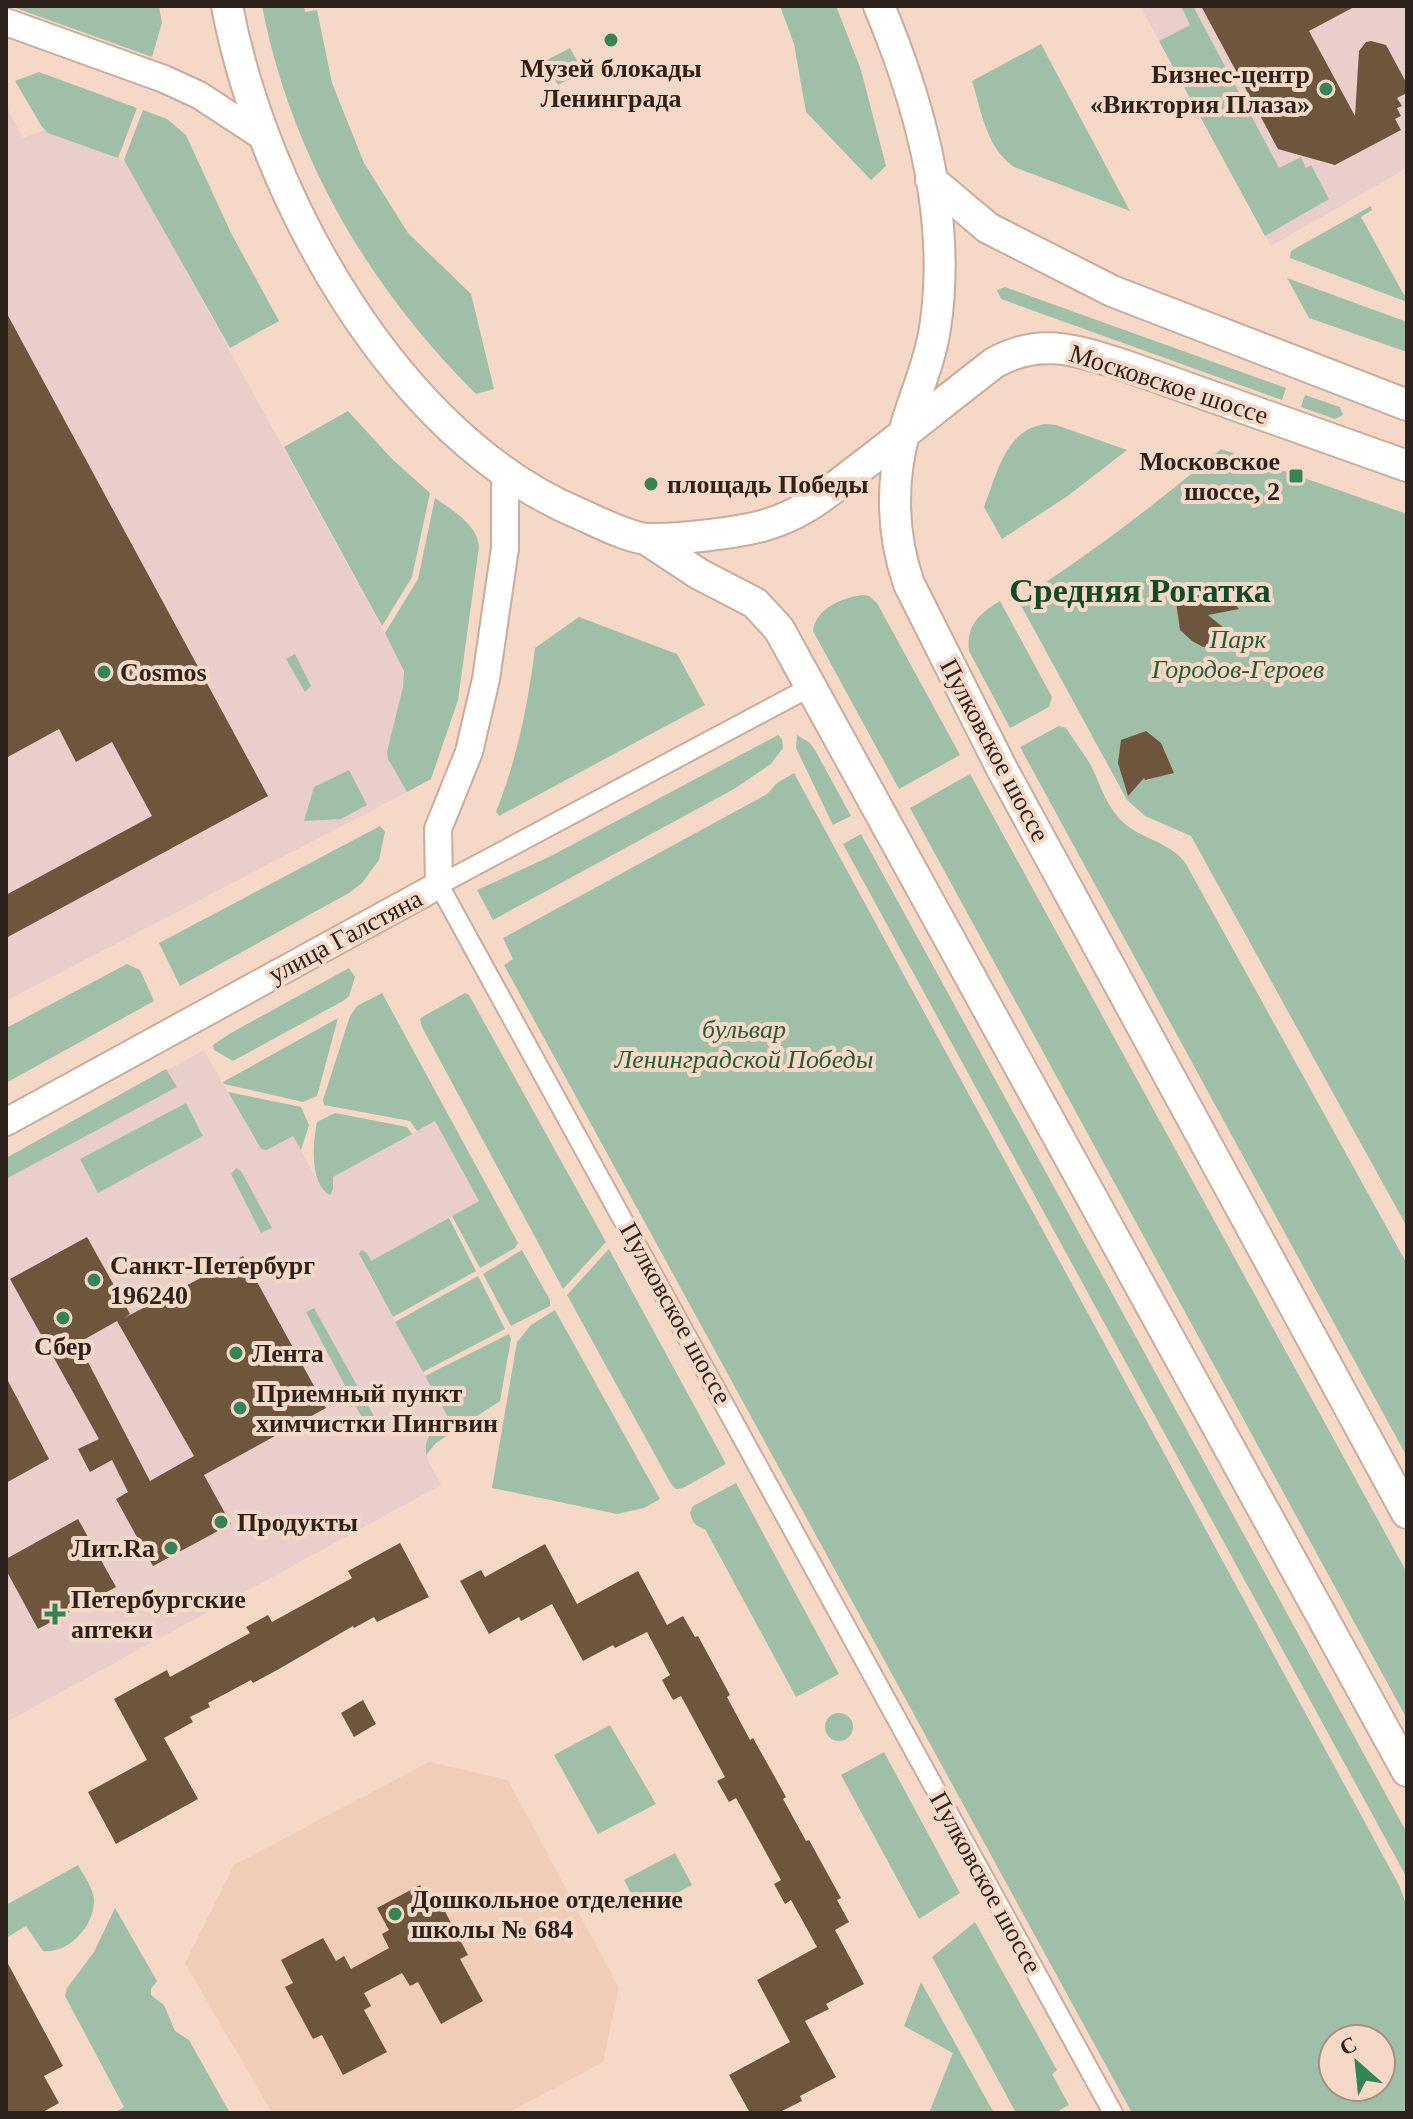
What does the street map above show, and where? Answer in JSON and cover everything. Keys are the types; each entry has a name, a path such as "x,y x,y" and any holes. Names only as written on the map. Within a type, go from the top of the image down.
{"main road":[{"path":"227,6 249,97 263,137 315,246 363,324 427,402 457,433 505,472 560,506 646,539 699,574 755,603 779,629 1407,1771"},
{"path":"646,539 735,531 788,517 832,492 903,434 935,330 940,243 931,180 910,83 879,6"},
{"path":"931,180 988,228 1112,291 1403,400"},
{"name":"Московское шоссе","path":"903,434 1003,358 1032,347 1055,348 1123,365 1407,466"},
{"name":"Пулковское шоссе","path":"903,434 895,528 909,584 1001,767 1407,1513"}],"street":[{"path":"6,22 164,79 199,95 263,137"},
{"name":"улица Галстяна","path":"6,1122 439,885 438,829 469,752 486,679 505,548 505,472"},
{"path":"439,885 812,686"},
{"name":"Пулковское шоссе","path":"439,885 1113,2113"}],"shaded area":[{"path":"1140,6 1407,6 1407,168 1271,246"},
{"path":"6,106 23,138 45,130 126,162 402,664 404,680 388,759 407,792 6,1001"},
{"path":"204,1050 258,1146 267,1150 293,1136 324,1192 333,1189 332,1177 435,1121 479,1202 371,1261 360,1258 449,1419 428,1434 425,1443 427,1458 441,1485 6,1722 6,1159"},
{"name":"Дошкольное отделение школы № 684","path":"429,1762 508,1780 619,1988 603,2062 508,2113 272,2113 185,1963 234,1865"}],"green space":[{"path":"10,6 159,6 162,23 152,57"},
{"path":"262,6 304,6 305,12 317,10 332,83 364,163 408,233 471,294 494,389 476,394 437,353 369,264 314,166 275,61"},
{"path":"780,6 836,6 861,70 886,166 871,180 806,112 794,44"},
{"path":"1181,6 1193,6 1279,168 1301,157 1306,168 1311,165 1329,199 1265,236 1159,41 1190,25"},
{"path":"1041,44 1130,211 1014,167 991,139 972,81"},
{"path":"570,48 583,72 558,85 545,61"},
{"path":"39,72 137,108 118,158 48,133 42,127 15,81"},
{"path":"143,110 167,119 186,135 231,233 279,321 230,348 124,160"},
{"path":"1371,206 1372,210 1361,217 1404,295 1407,294 1407,302 1290,258 1291,251"},
{"path":"1287,278 1407,322 1407,352 1309,318"},
{"path":"1005,287 1286,388 1282,400 1001,299 997,290"},
{"path":"1305,395 1340,407 1343,415 1335,419 1301,407"},
{"path":"348,411 392,459 430,493 412,577 382,626 284,447"},
{"path":"1046,424 1127,450 1069,495 1002,539 984,507 993,481 1004,455 1021,434"},
{"name":"Парк Городов-Героев","path":"1221,449 1407,514 1407,1227 1191,836 1145,816 1127,800 1018,600 1122,528"},
{"path":"435,498 469,525 478,539 479,547 458,700 431,779 407,792 387,752 404,671 385,633 418,579"},
{"path":"863,595 877,603 960,755 899,789 813,631 824,610 847,598"},
{"path":"1000,601 1052,697 1049,707 1010,728 969,651 972,627"},
{"path":"579,617 677,654 705,705 499,816 496,812 521,732 535,648"},
{"path":"295,654 311,686 305,692 286,659"},
{"path":"1059,726 1066,728 1087,759 1117,816 1132,829 1172,850 1186,864 1407,1264 1407,1457 1020,747"},
{"path":"778,735 783,748 771,764 734,789 493,920 477,890 549,857"},
{"path":"797,735 815,750 851,816 833,825 796,748"},
{"path":"349,770 367,805 341,819 304,821 314,787"},
{"name":"бульвар Ленинградской Победы","path":"794,773 1399,1885 1407,1907 1407,2113 1132,2113 504,965 513,959 503,938 767,794 777,783"},
{"path":"970,774 1407,1573 1407,1719 910,808"},
{"path":"380,826 385,832 379,860 362,883 180,986 159,943"},
{"path":"861,834 1407,1833 1407,1878 843,844"},
{"path":"127,964 140,970 154,1001 6,1083 6,1028"},
{"path":"349,968 355,977 349,996 343,1001 233,1061 214,1050 213,1045 229,1034"},
{"path":"382,993 518,1243 515,1248 480,1268 452,1216 479,1201 435,1121 417,1131 410,1121 324,1105 350,1016 357,1006"},
{"path":"465,993 469,995 606,1242 563,1289 422,1027 420,1019"},
{"path":"338,1018 317,1096 303,1102 224,1084 223,1082"},
{"path":"166,1069 177,1087 6,1179 6,1158"},
{"path":"228,1092 301,1107 309,1125 301,1150 293,1136 267,1150 261,1149"},
{"path":"186,1103 203,1136 98,1193 80,1159"},
{"path":"335,1113 407,1127 412,1134 333,1177 330,1195 323,1189 316,1172 314,1140 317,1122"},
{"path":"236,1168 241,1171 272,1228 261,1233 231,1174"},
{"path":"449,1218 476,1271 393,1317 359,1254 361,1250 371,1261"},
{"path":"609,1249 726,1464 683,1488 676,1489 671,1484 567,1295"},
{"path":"522,1250 550,1300 550,1306 511,1326 483,1274"},
{"path":"478,1276 505,1329 423,1372 395,1322"},
{"path":"314,1308 384,1434 373,1435 369,1431 306,1312"},
{"path":"555,1310 660,1499 644,1508 617,1514 492,1488 517,1342 531,1325"},
{"path":"509,1334 511,1339 500,1401 436,1443 426,1455 431,1433 449,1419 425,1376"},
{"path":"736,1483 839,1674 796,1697 705,1529 696,1525 690,1512 693,1506"},
{"path":"839,1713 849,1717 853,1727 849,1737 839,1741 829,1737 825,1727 829,1717"},
{"path":"610,1725 656,1804 598,1834 554,1755"},
{"path":"884,1752 960,1893 919,1919 841,1775"},
{"path":"675,1853 692,1885 641,1912 624,1880"},
{"path":"78,1865 94,1896 93,1910 85,1929 71,1943 53,1951 43,1951 26,1926 6,1938 6,1905"},
{"path":"115,1908 157,1981 151,1995 164,2005 175,2031 189,2040 230,2113 114,2113 124,2107 65,1996 67,1988 94,1952"},
{"path":"975,1922 1057,2070 1052,2074 1069,2105 1055,2113 1016,2113 932,1957"},
{"path":"921,1982 994,2113 929,2113 953,2053 904,2026"}],"building":[{"name":"Бизнес-центр «Виктория Плаза»","path":"1201,6 1356,6 1309,31 1355,116 1359,51 1366,42 1386,45 1407,84 1407,93 1397,98 1402,106 1397,108 1401,116 1395,119 1401,130 1335,165 1278,149"},
{"name":"Cosmos","path":"6,312 268,796 6,938 6,895 152,816 112,742 76,762 59,729 6,758"},
{"path":"1206,582 1224,591 1239,609 1208,615 1230,633 1218,645 1203,647 1180,630 1176,602 1188,589"},
{"path":"1146,731 1161,743 1174,773 1144,778 1128,796 1118,763 1121,740"},
{"path":"87,1237 130,1314 124,1318 243,1256 326,1408 204,1475 231,1524 153,1566 116,1499 128,1492 112,1460 90,1472 78,1449 99,1439 10,1279","holes":["117,1321 194,1456 150,1481 78,1343"]},
{"path":"6,1377 49,1459 6,1483"},
{"path":"78,1519 116,1587 38,1629 6,1570 6,1559"},
{"path":"400,1543 429,1597 377,1622 374,1617 353,1626 253,1683 251,1680 208,1703 210,1707 190,1717 193,1722 164,1738 198,1799 116,1844 88,1792 147,1760 114,1699 167,1670 170,1677 250,1633 246,1627 268,1615 272,1622 352,1578 348,1571"},
{"path":"545,1544 577,1604 638,1571 667,1625 683,1616 695,1637 698,1636 750,1740 753,1738 806,1841 809,1840 841,1898 837,1900 849,1922 835,1930 864,1984 826,2004 829,2009 805,2021 836,2077 800,2096 802,2101 778,2113 750,2113 729,2075 790,2042 757,1980 817,1947 791,1900 785,1904 774,1884 781,1880 736,1798 729,1802 717,1781 725,1777 681,1696 673,1700 662,1680 670,1675 647,1632 583,1661 552,1604 521,1621 519,1617 489,1634 460,1581 481,1570 485,1577"},
{"path":"363,1700 376,1724 354,1737 341,1713"},
{"path":"420,1885 432,1907 440,1902 468,1955 460,1959 483,2001 441,2024 418,1982 410,1986 402,1973 364,1993 371,2006 364,2010 387,2052 343,2075 322,2035 313,2039 285,1987 293,1983 281,1960 323,1938 336,1961 344,1956 351,1969 389,1948 382,1934 389,1930 377,1908"},
{"path":"6,1960 63,2066 44,2076 59,2103 41,2113 6,2113"}],"place":[{"name":"Музей блокады Ленинграда","path":"611,40"},
{"name":"Бизнес-центр «Виктория Плаза»","path":"1326,89"},
{"name":"Московское шоссе, 2","path":"1296,476"},
{"name":"площадь Победы","path":"651,484"},
{"name":"Cosmos","path":"104,672"},
{"name":"Санкт-Петербург 196240","path":"94,1280"},
{"name":"Сбер","path":"63,1318"},
{"name":"Лента","path":"236,1353"},
{"name":"Приемный пункт химчистки Пингвин","path":"240,1408"},
{"name":"Продукты","path":"221,1522"},
{"name":"Лит.Ra","path":"171,1548"},
{"name":"Петербургские аптеки","path":"55,1614"},
{"name":"Дошкольное отделение школы № 684","path":"395,1914"}],"district":[{"name":"Средняя Рогатка","path":"1140,590"}]}
